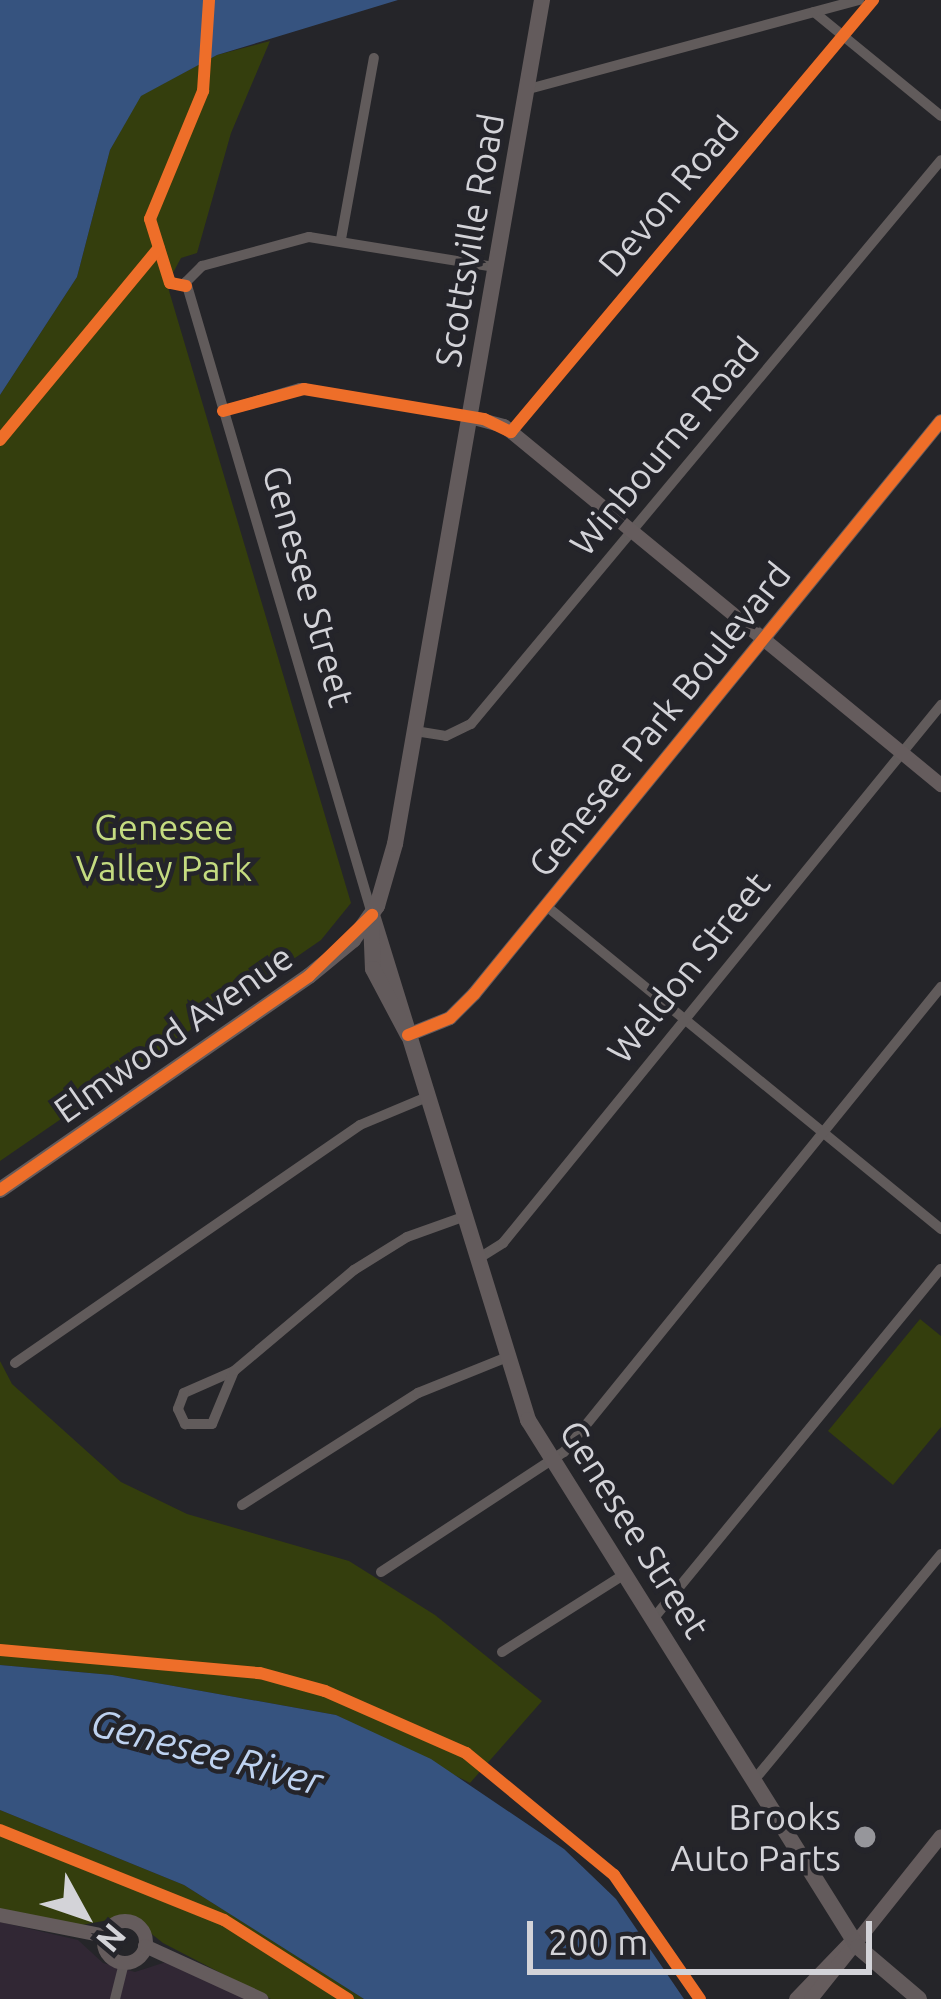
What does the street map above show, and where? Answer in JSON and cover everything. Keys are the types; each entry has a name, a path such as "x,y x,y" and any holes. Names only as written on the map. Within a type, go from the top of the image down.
{"main road":[{"name":"Scottsville Road","path":"372,915 392,860 542,0"},
{"name":"Genesee Street","path":"372,915 407,1010 408,1035 505,1358 554,1461 854,1940 919,1999"},
{"name":"Elmwood Avenue","path":"0,1190 309,976 372,915"}],"street":[{"path":"525,90 859,0"},
{"name":"Devon Road","path":"512,432 872,0"},
{"path":"814,12 941,116"},
{"path":"374,58 341,239 494,267"},
{"name":"Winbourne Road","path":"415,731 466,729 941,160"},
{"name":"Genesee Street","path":"341,239 290,240 189,275 223,411 372,915"},
{"path":"223,411 300,388 470,417 512,432 941,785"},
{"name":"Genesee Park Boulevard","path":"408,1035 459,1010 941,421"},
{"name":"Weldon Street","path":"476,1260 503,1243 941,705"},
{"path":"545,905 941,1229"},
{"path":"382,1572 554,1461 941,987"},
{"path":"15,1363 360,1125 427,1097"},
{"path":"235,1371 214,1421 198,1429 185,1424 178,1408 184,1394 235,1371 367,1260 463,1217"},
{"path":"653,1619 941,1270"},
{"path":"242,1504 434,1384 505,1358"},
{"path":"755,1779 941,1555"},
{"path":"502,1652 625,1574"},
{"path":"811,1999 941,1836"},
{"path":"0,1916 105,1936"},
{"path":"105,1936 114,1925 134,1923 146,1946 261,1999"},
{"path":"105,1936 109,1955 124,1963"},
{"path":"796,1999 854,1940"},
{"path":"115,1999 124,1963 146,1946"}],"shaded area":[{"path":"0,1922 78,1940 103,1963 135,1972 166,1962 249,1999 0,1999"}],"green space":[{"name":"Genesee Valley Park","path":"270,41 231,133 197,253 181,258 167,284 351,903 321,940 0,1161 0,395 77,277 110,150 140,96 217,55"},
{"path":"920,1319 941,1336 941,1427 893,1485 828,1431"},
{"path":"0,1361 12,1384 121,1482 187,1514 349,1561 435,1615 542,1701 470,1783 336,1715 112,1675 0,1665"},
{"path":"0,1810 184,1885 364,1999 271,1999 163,1943 129,1916 82,1925 0,1909"}],"water":[{"path":"0,0 398,0 217,55 141,96 110,150 77,277 0,395"},
{"name":"Genesee River","path":"0,1665 112,1675 336,1715 431,1759 564,1849 616,1899 684,1999 364,1999 184,1885 0,1810"}],"cycle path":[{"path":"186,286 170,283 150,219 203,91 209,0"},
{"path":"223,411 304,389 484,419 511,432 873,0"},
{"path":"0,440 159,248"},
{"path":"408,1035 450,1018 474,994 941,421"},
{"path":"0,1190 309,976 372,915"},
{"path":"0,1650 260,1673 325,1691 466,1753 614,1875 700,1999"},
{"path":"0,1830 224,1920 348,1999"}],"place":[{"name":"Brooks Auto Parts","path":"865,1837"}]}
